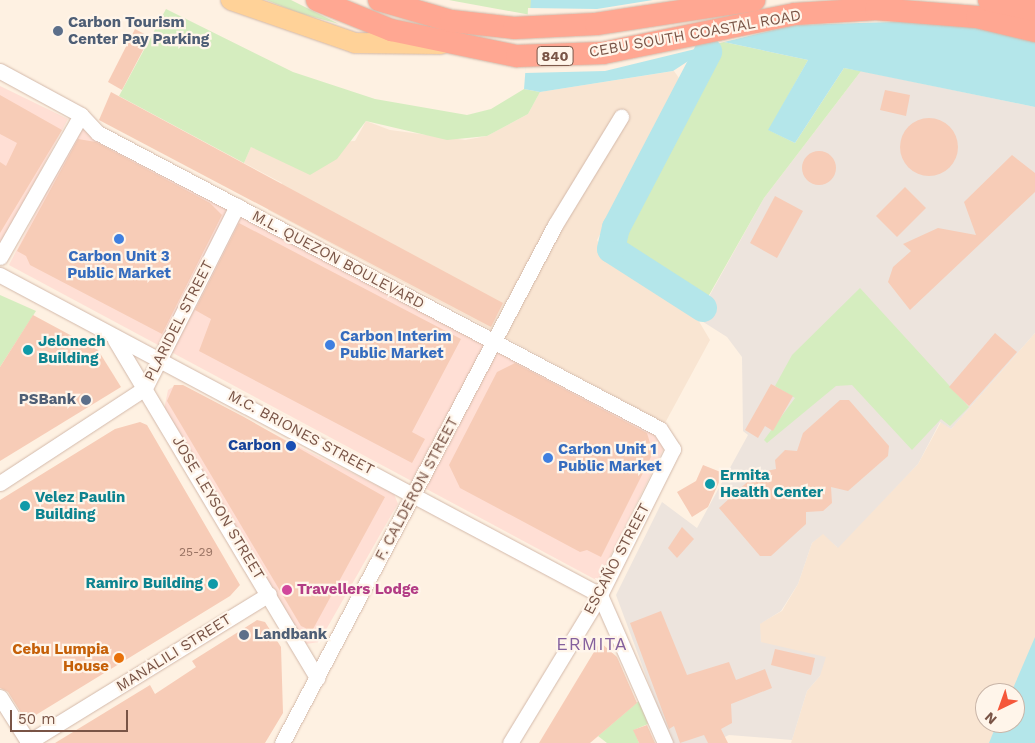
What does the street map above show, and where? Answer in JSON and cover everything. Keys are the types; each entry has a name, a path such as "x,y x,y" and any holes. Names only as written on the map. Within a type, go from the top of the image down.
{"highway":[{"name":"CEBU SOUTH COASTAL ROAD","path":"317,0 391,30 446,44 517,56 603,52 795,14 876,9 977,17 1035,31"},
{"name":"CEBU SOUTH COASTAL ROAD","path":"379,0 448,20 514,28 555,27 754,0"},
{"path":"989,0 1035,10"}],"main road":[{"name":"CEBU SOUTH COASTAL ROAD","path":"231,0 355,43 446,44"},
{"name":"CEBU SOUTH COASTAL ROAD","path":"411,0 448,20"}],"street":[{"name":"M.L. QUEZON BOULEVARD","path":"0,71 81,115 98,133 660,429 673,449"},
{"path":"0,257 81,115"},
{"name":"F. CALDERON STREET","path":"282,743 555,225 621,117"},
{"name":"PLARIDEL STREET","path":"0,483 145,388 237,206"},
{"name":"M.C. BRIONES STREET","path":"0,275 115,340 161,359 415,493 600,595"},
{"name":"JOSE LEYSON STREET","path":"115,340 269,594 317,678"},
{"name":"ESCAÑO STREET","path":"510,743 600,595 673,449"},
{"name":"MANALILI STREET","path":"28,743 269,594"},
{"path":"600,595 665,743"},
{"path":"0,697 28,743"}],"shaded area":[{"path":"674,71 681,81 597,240 611,265 697,318 710,340 665,423 268,210 282,183 244,163 251,147 355,141 366,121 390,130 465,140 487,136 528,114 540,92"},
{"path":"861,71 1035,107 1035,333 951,429 940,422 918,464 838,548 823,534 812,543 798,584 781,611 760,624 761,642 826,657 820,676 807,691 792,740 729,735 712,743 671,743 616,595 662,502 697,528 748,435 743,431 742,357 727,337 697,318 764,198"},
{"path":"0,86 68,119 0,247"},
{"path":"80,127 654,429 664,448 598,581 9,265"},
{"path":"1035,333 1035,663 1022,683 975,683 975,733 1002,733 997,743 791,743 807,691 820,676 761,642 759,624 782,611 798,584 812,543 823,533 837,547 918,464 941,422 951,429"},
{"path":"176,385 394,494 398,504 319,642 306,644 164,410 168,390"}],"green space":[{"path":"266,0 291,0 339,24 299,13"},
{"path":"449,0 531,0 531,15 454,1"},
{"path":"166,9 293,72 375,99 467,115 491,109 524,89 540,92 528,114 487,136 447,140 366,121 337,159 310,175 251,147 244,163 119,96"},
{"path":"719,41 808,60 769,130 795,143 844,68 861,71 764,198 704,304 615,246"},
{"path":"860,288 969,407 950,426 941,419 912,450 852,385 836,386 767,443 764,440 795,398 775,386 792,355"},
{"path":"0,295 36,311 0,367"},
{"path":"640,700 648,724 634,730 639,743 607,743 598,736"}],"water":[{"path":"531,0 1035,0 1035,107 844,68 795,143 768,130 808,60 719,41 673,71 540,92 524,89"},
{"path":"1035,637 1035,743 989,743 993,733 1025,733 1025,683 1015,683"}],"pier":[{"path":"653,0 1035,0 976,25 925,21 794,25 605,71 525,73 528,8 597,9"}],"building":[{"path":"135,29 150,37 122,90 108,82"},
{"path":"885,90 910,95 906,116 880,110"},
{"path":"111,92 503,303 491,327 99,120"},
{"path":"0,95 62,130 0,233 0,162 6,166 17,143 0,134"},
{"path":"929,118 940,120 953,131 958,147 956,158 945,171 929,176 918,174 905,163 900,147 902,136 913,123"},
{"name":"Carbon Unit 3 Public Market","path":"78,139 96,142 210,203 222,215 162,334 30,265 26,256 17,251"},
{"path":"819,151 826,152 831,156 835,161 835,175 831,180 826,184 819,185 812,184 807,180 803,175 802,168 803,161 807,156 812,152"},
{"path":"1012,155 1035,173 1035,192 910,310 888,282 893,267 911,251 903,244 938,228 976,235 964,202"},
{"path":"905,187 926,208 897,237 876,216"},
{"path":"775,196 803,211 777,258 750,243"},
{"name":"Carbon Interim Public Market","path":"239,223 461,339 412,432 425,439 412,463 199,351 211,319 195,310"},
{"path":"33,315 98,350 121,387 0,461 0,367"},
{"path":"995,333 1017,352 969,406 949,387"},
{"name":"Carbon Unit 1 Public Market","path":"515,363 647,433 653,453 601,557 587,550 580,552 460,488 449,465 497,372"},
{"path":"771,384 793,396 773,431 765,426 758,438 745,430"},
{"path":"174,385 183,385 244,417 385,497 312,631 301,626 167,401"},
{"path":"840,400 849,400 889,446 888,456 848,491 831,487 832,503 823,511 806,512 806,524 771,556 760,556 719,508 757,473 776,469 775,460 785,450 797,451 803,433"},
{"path":"140,422 147,425 240,585 230,596 26,721 8,692 0,688 0,500 115,429"},
{"path":"703,465 723,473 708,507 692,517 677,492 696,481"},
{"path":"682,527 694,539 677,558 668,548"},
{"path":"661,611 687,675 729,662 736,680 765,669 772,688 731,704 732,723 721,729 728,743 708,743 704,735 680,743 674,726 669,729 630,623"},
{"path":"257,620 265,622 281,647 283,713 265,743 55,743 150,685 155,694 196,667 192,661"},
{"path":"600,642 617,657 637,703 590,743 539,743"},
{"path":"775,649 815,658 811,675 771,665"},
{"path":"647,725 655,743 639,743 633,730"}],"waterway":[{"path":"703,308 611,249 616,228 708,52"}],"place":[{"name":"Carbon Tourism Center Pay Parking","path":"58,31"},
{"name":"Carbon Unit 3 Public Market","path":"119,239"},
{"name":"Carbon Interim Public Market","path":"330,345"},
{"name":"Jelonech Building","path":"28,350"},
{"name":"PSBank","path":"86,400"},
{"name":"Carbon","path":"291,446"},
{"name":"Carbon Unit 1 Public Market","path":"548,458"},
{"name":"Ermita Health Center","path":"710,484"},
{"name":"Velez Paulin Building","path":"25,506"},
{"name":"Ramiro Building","path":"213,584"},
{"name":"Travellers Lodge","path":"287,590"},
{"name":"Landbank","path":"244,635"},
{"name":"Cebu Lumpia House","path":"119,658"}],"district":[{"name":"ERMITA","path":"592,644"}]}
